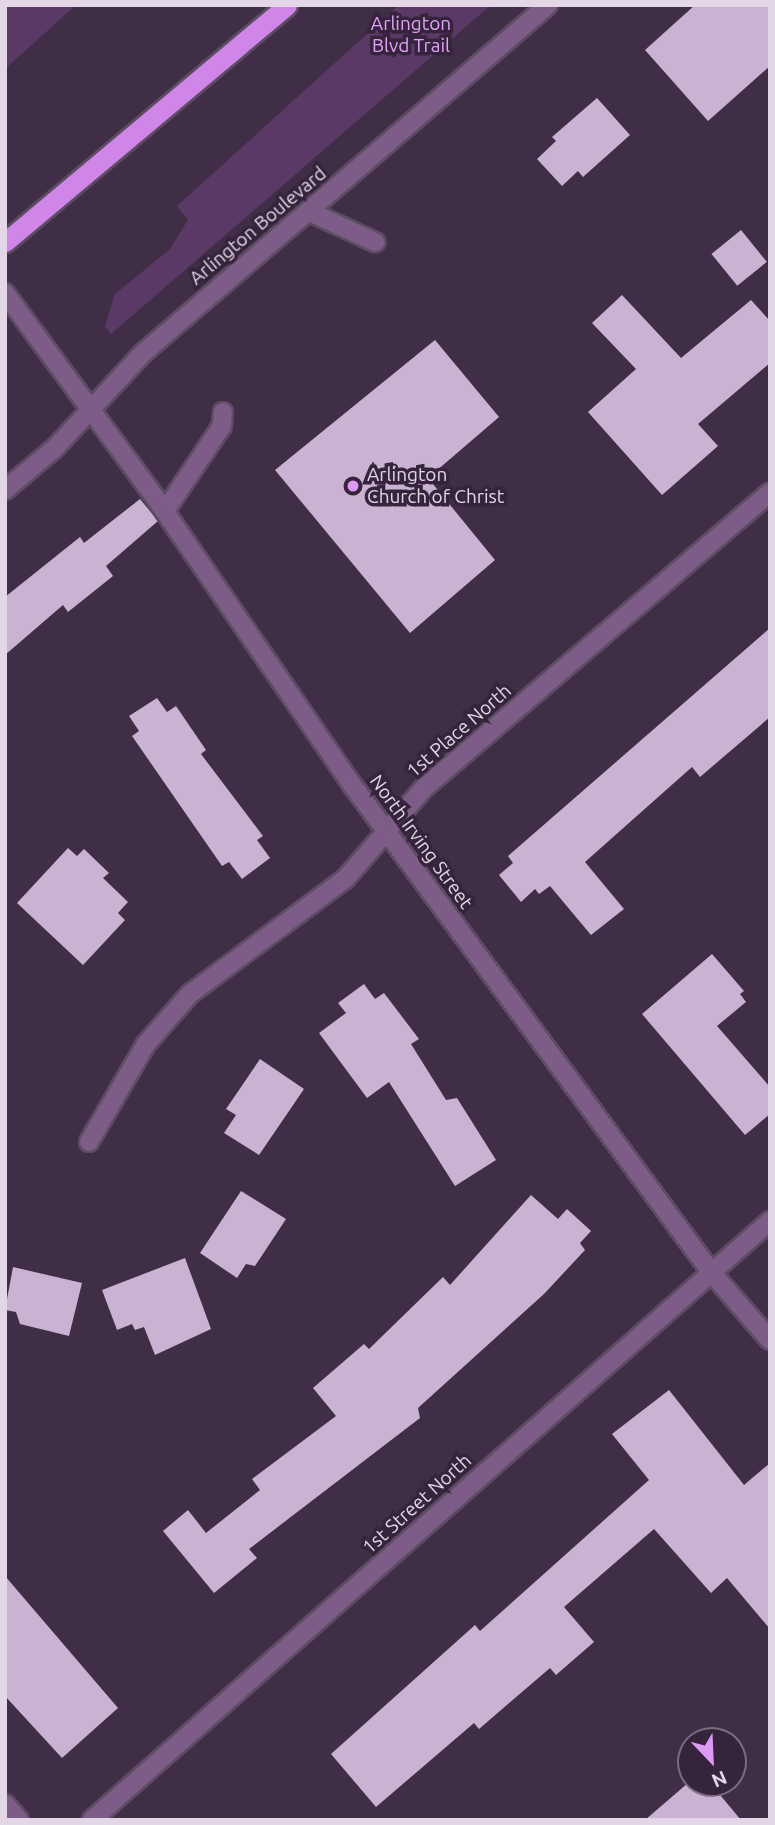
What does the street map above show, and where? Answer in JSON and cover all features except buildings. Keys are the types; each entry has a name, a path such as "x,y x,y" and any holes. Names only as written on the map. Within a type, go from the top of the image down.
{"highway":[{"path":"5,242 287,5"}],"street":[{"name":"Arlington Boulevard","path":"5,490 91,408 142,354 548,5"},
{"path":"310,212 375,242"},
{"name":"North Irving Street","path":"5,293 54,356 165,511 385,829 711,1272 770,1340"},
{"path":"165,511 222,426 223,412"},
{"name":"1st Place North","path":"89,1142 146,1044 190,994 346,878 385,829 425,788 770,494"},
{"name":"1st Street North","path":"92,1820 770,1221"},
{"path":"5,1804 19,1820"}],"green space":[{"path":"5,5 76,5 5,69"},
{"name":"Arlington Blvd Trail","path":"399,5 491,5 111,334 105,326 115,294 170,249 188,220 177,206"}],"place":[{"name":"Arlington Church of Christ","path":"353,486"}]}
